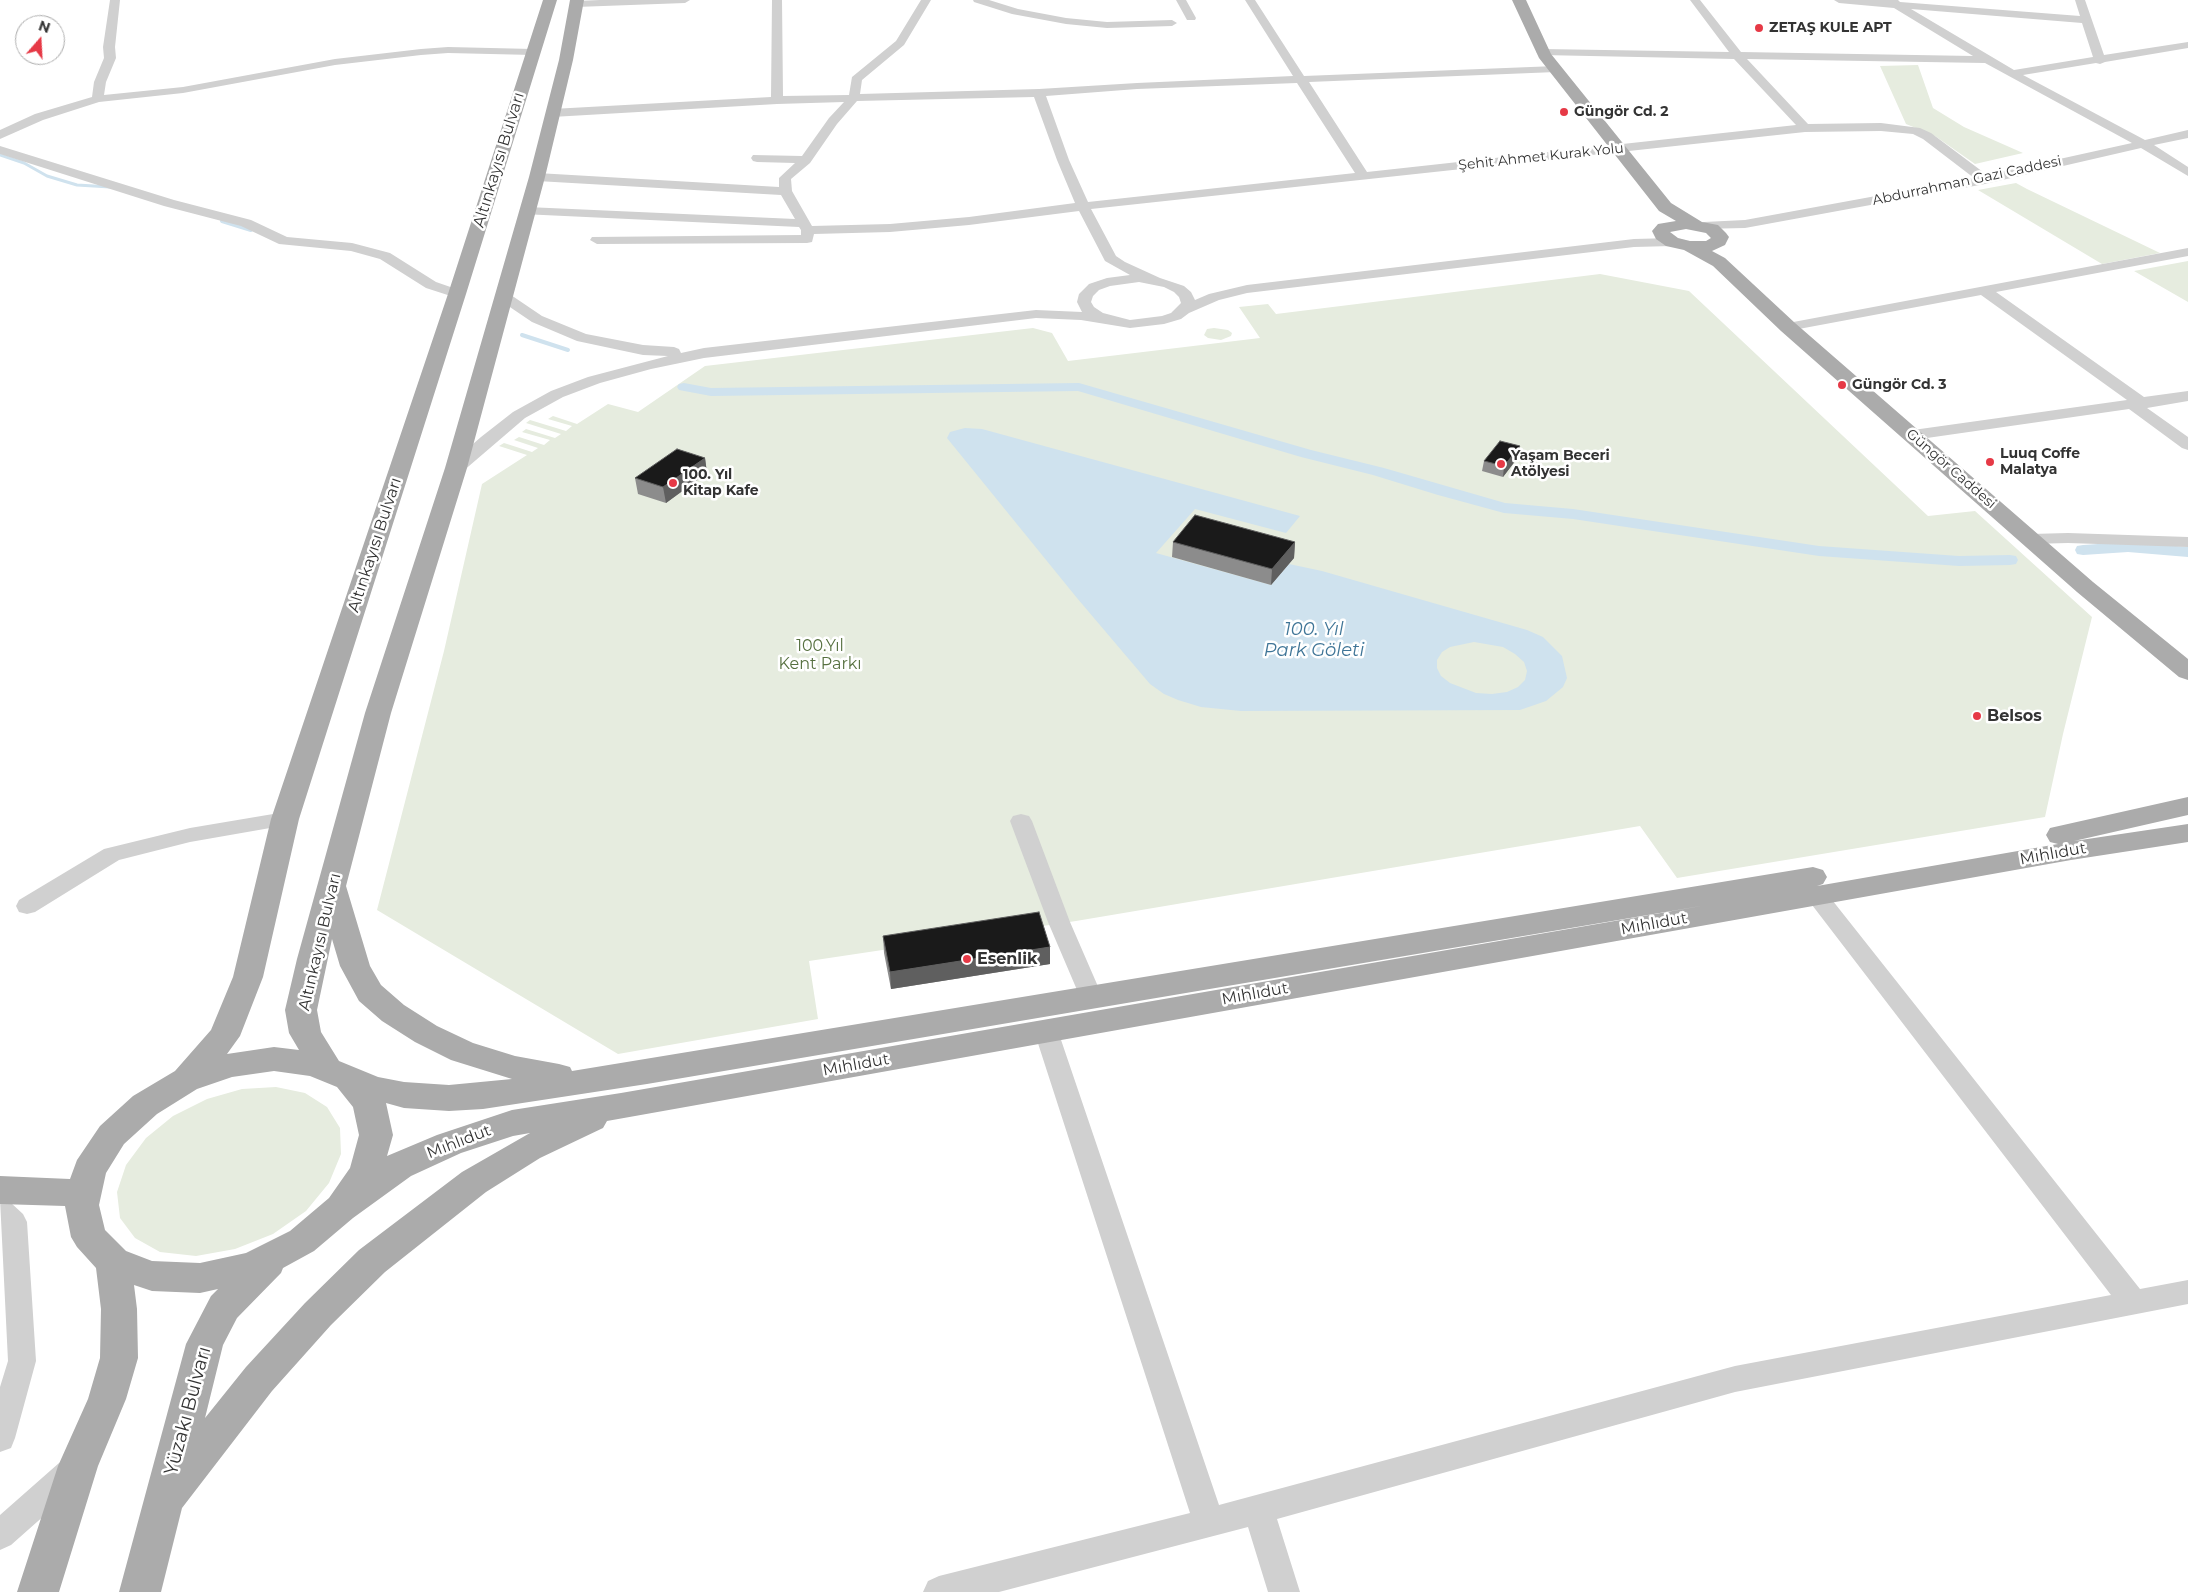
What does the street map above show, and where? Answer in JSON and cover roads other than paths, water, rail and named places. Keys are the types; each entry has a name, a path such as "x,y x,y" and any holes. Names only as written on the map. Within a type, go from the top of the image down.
{"main road":[{"name":"Altınkayısı Bulvarı","path":"186,1080 224,1036 248,977 285,819 457,294 550,0"},
{"path":"1520,0 1542,52 1617,149 1665,207 1717,233 1718,247"},
{"name":"Altınkayısı Bulvarı","path":"341,1208 366,1172 376,1135 369,1103 338,1074 305,1033 301,1010 378,713 456,468 537,178 566,60 576,2"},
{"path":"1665,207 1668,233 1700,225"},
{"name":"Güngör Caddesi","path":"1668,233 1690,246 1718,247 1788,327 2085,587 2188,672"},
{"name":"Mıhlıdut","path":"186,1080 230,1065 274,1059 314,1064 372,1088 404,1095 450,1098 483,1096 647,1072 2053,837 2188,806"},
{"name":"Mıhlıdut","path":"341,1208 399,1166 449,1144 512,1123 621,1106 2071,851 2188,833"},
{"path":"332,886 355,966 370,993 393,1013 426,1034 462,1052 515,1068 582,1081"},
{"path":"186,1080 145,1105 112,1135 90,1170 82,1205 89,1237 112,1262 152,1276 200,1278 252,1266 302,1241 341,1208"},
{"path":"163,1501 259,1379 318,1314 372,1261 474,1182 528,1149 621,1106"},
{"path":"0,1190 84,1193"},
{"name":"Yüzakı Bulvarı","path":"140,1592 205,1344 224,1307 279,1252"},
{"path":"38,1592 78,1466 107,1399 119,1358 119,1309 112,1262"}],"street":[{"path":"98,99 100,82 110,58 109,47 115,0"},
{"path":"576,2 685,0"},
{"path":"777,0 777,100"},
{"path":"598,240 807,239 806,227 785,191 785,178 806,160 833,121 854,98 856,79 900,43 926,0"},
{"path":"978,0 1016,12 1066,21 1107,25 1172,23"},
{"path":"1181,0 1191,18"},
{"path":"1250,0 1302,78 1363,176"},
{"path":"1695,0 1738,56 1805,128"},
{"path":"1839,0 1895,3 2086,20"},
{"path":"2080,0 2100,61"},
{"path":"1895,3 1987,60 2141,143 2188,172"},
{"path":"2014,74 2188,45"},
{"path":"0,135 39,117 98,99 183,90 335,62 448,50 533,52"},
{"path":"1542,52 1987,60"},
{"path":"552,113 777,100 1039,93 1302,78 1556,69"},
{"path":"1039,93 1063,160 1083,206 1110,258 1120,265 1179,289 1186,296 1188,302 1184,310"},
{"name":"Şehit Ahmet Kurak Yolu","path":"527,211 806,227 908,226 969,221 1083,206 1805,128 1881,127 1916,131 1927,136 1985,180"},
{"name":"Abdurrahman Gazi Caddesi","path":"1700,225 1745,224 1985,180 2141,143 2188,134"},
{"path":"0,150 169,203 246,224 284,241 352,247 385,256 431,285 457,294"},
{"path":"757,158 806,160"},
{"path":"537,178 785,191"},
{"name":"Abdurrahman Gazi Caddesi","path":"1718,247 1745,224"},
{"path":"1036,314 1107,282 1123,279 1199,288 1247,289 1634,243 1668,233"},
{"path":"1788,327 2188,252"},
{"path":"1110,258 1103,277 1090,291 1084,302 1088,310 1112,321"},
{"path":"456,468 519,415 557,394 619,372 704,353 1036,314 1081,316 1112,321 1149,323 1176,316 1202,301 1247,289"},
{"path":"1985,291 2138,404 2188,445"},
{"path":"503,296 537,318 582,338 642,350 704,353"},
{"path":"1913,436 2188,396"},
{"path":"2031,540 2068,538 2188,542"},
{"path":"27,906 112,854 190,835 285,819"},
{"path":"1020,821 1091,998"},
{"path":"1817,896 2133,1302"},
{"path":"1046,1031 1209,1523"},
{"path":"0,1210 13,1222 22,1361 0,1438"},
{"path":"939,1592 1258,1510 1735,1379 2188,1292"},
{"path":"0,1535 78,1466"},
{"path":"1258,1510 1284,1592"}],"water":[{"name":"100. Yıl Park Göleti","path":"965,428 982,429 1300,516 1286,533 1195,509 1156,553 1271,585 1289,564 1322,571 1527,630 1543,637 1562,656 1567,678 1563,687 1546,701 1520,710 1241,711 1201,707 1178,700 1164,694 1150,684 1077,598 947,438 950,432","holes":["1474,642 1503,647 1524,662 1527,671 1525,680 1518,687 1507,692 1492,694 1476,693 1450,683 1441,676 1437,668 1437,660 1442,652 1450,647"]}],"waterway":[{"path":"0,155 24,163 47,176 77,185 110,187"},
{"path":"222,221 251,230"},
{"path":"522,335 568,350"},
{"path":"684,387 711,392 1079,387 1307,454 1378,471 1444,492 1504,508 1573,514 1819,551 1959,561 2010,560"},
{"path":"2083,550 2128,547 2188,552"}],"place":[{"name":"ZETAŞ KULE APT","path":"1759,28"},
{"name":"Güngör Cd. 2","path":"1564,112"},
{"name":"Güngör Cd. 3","path":"1842,385"},
{"name":"Luuq Coffe Malatya","path":"1990,462"},
{"name":"Yaşam Beceri Atölyesi","path":"1501,464"},
{"name":"100. Yıl Kitap Kafe","path":"673,483"},
{"name":"Belsos","path":"1977,716"},
{"name":"Esenlik","path":"967,959"}],"park label":[{"name":"100.Yıl Kent Parkı","path":"820,655"}]}
